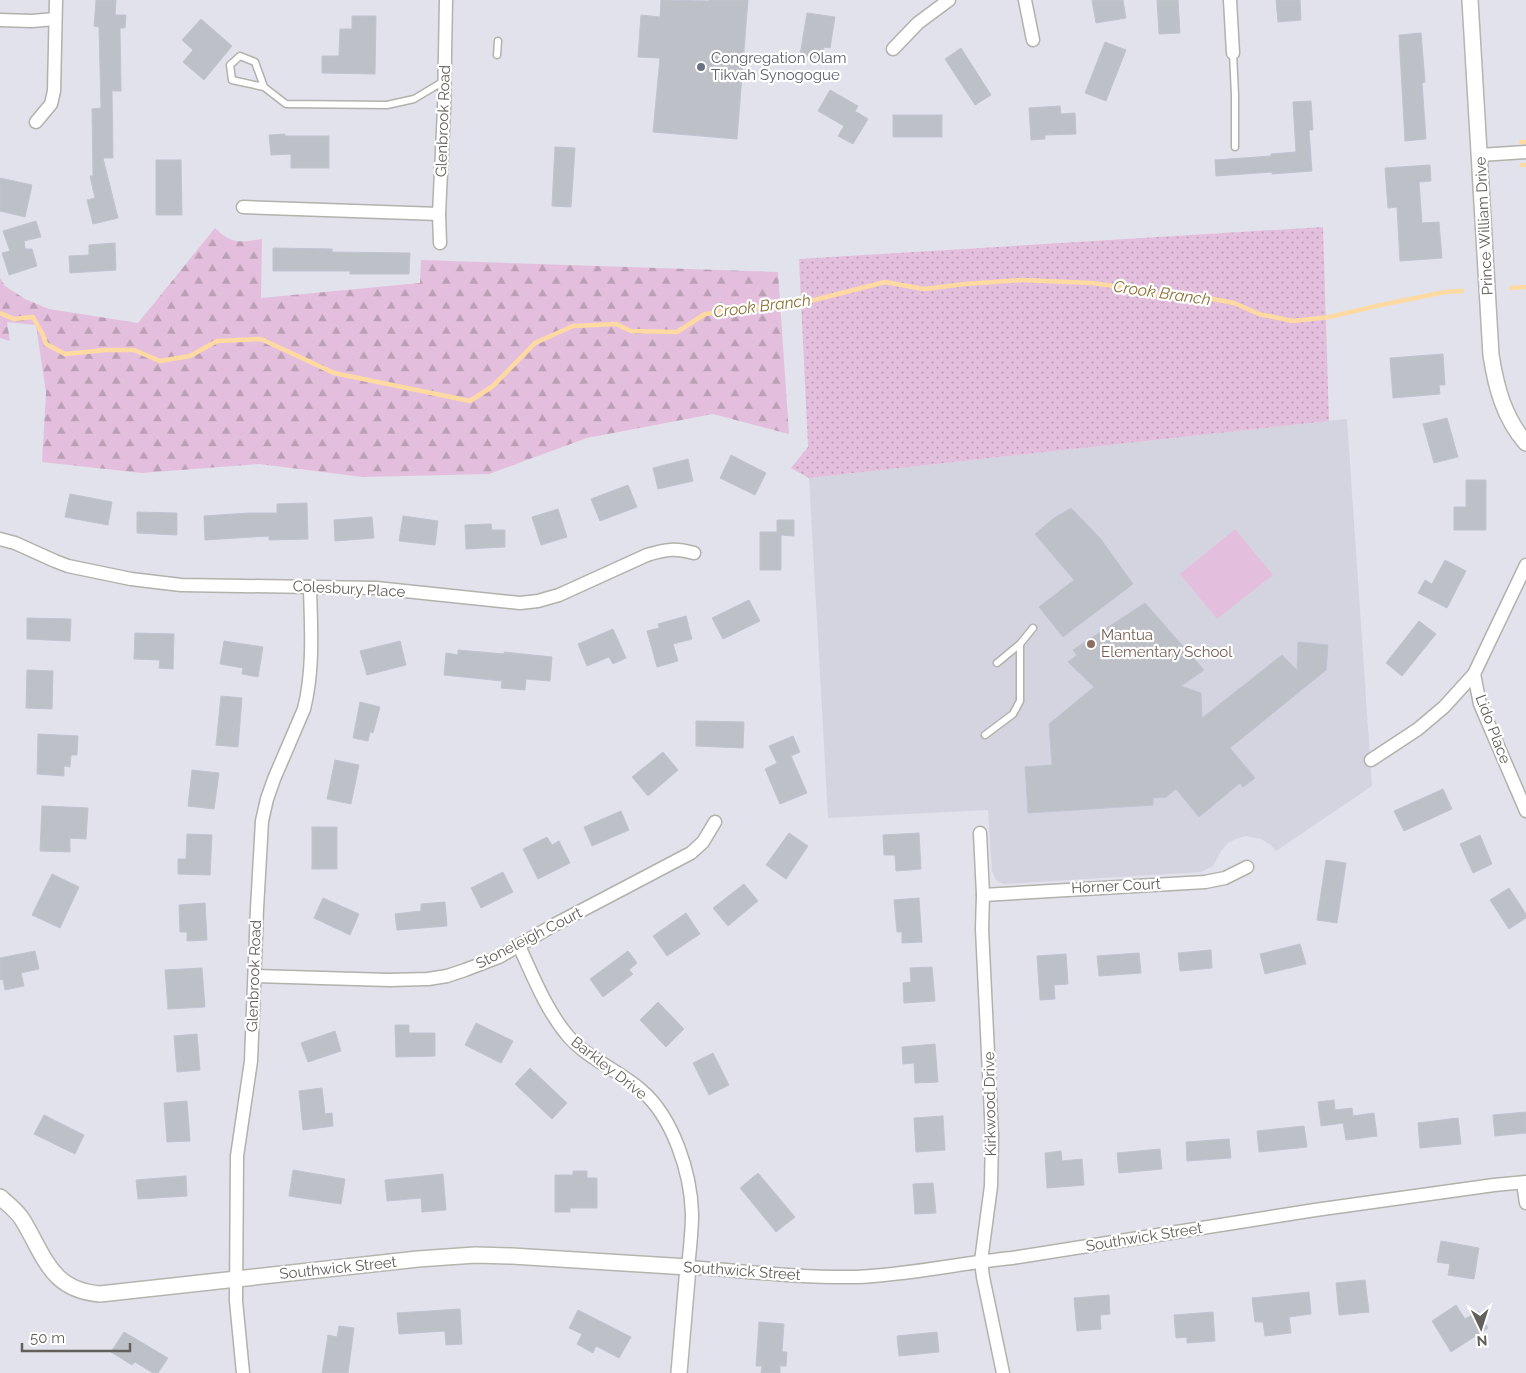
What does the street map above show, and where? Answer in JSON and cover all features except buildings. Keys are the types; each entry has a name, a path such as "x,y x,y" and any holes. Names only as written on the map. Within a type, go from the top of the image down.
{"street":[{"path":"36,122 50,104 54,91 56,0"},
{"name":"Glenbrook Road","path":"440,243 439,214 445,80 446,0"},
{"path":"893,49 918,24 949,0"},
{"path":"1025,0 1033,40"},
{"path":"1230,0 1233,53"},
{"name":"Prince William Drive","path":"1470,0 1491,355 1500,397 1506,413 1526,443"},
{"path":"0,20 32,21 55,19"},
{"path":"1480,155 1526,152"},
{"path":"243,207 439,214"},
{"name":"Colesbury Place","path":"0,539 68,566 131,579 181,585 376,588 520,603 538,601 559,595 658,551 678,549 694,553"},
{"path":"1372,760 1418,729 1444,707 1474,674 1526,565"},
{"name":"Glenbrook Road","path":"243,1373 236,1301 238,1156 251,1061 262,821 274,779 307,698 311,666 310,587"},
{"name":"Lido Place","path":"1474,674 1483,711 1526,811"},
{"name":"Stoneleigh Court","path":"255,976 389,980 428,979 447,976 465,970 499,957 563,920 691,852 703,842 715,822"},
{"name":"Kirkwood Drive","path":"980,833 983,895 982,929 992,1136 991,1186 981,1261 1003,1373"},
{"name":"Horner Court","path":"983,895 1206,882 1225,878 1247,867"},
{"name":"Barkley Drive","path":"519,946 544,999 567,1035 589,1055 627,1079 657,1107 667,1124 681,1157 690,1193 692,1214 679,1373"},
{"path":"1524,1183 1526,1203"},
{"name":"Southwick Street","path":"0,1197 21,1218 48,1267 61,1281 88,1293 100,1294 418,1259 475,1255 688,1267 806,1276 855,1277 919,1272 1325,1208 1494,1185 1524,1183"}],"lane":[{"path":"497,55 498,41"},
{"path":"1233,53 1236,147"},
{"path":"264,87 255,62 240,56 230,65 232,80 264,87 286,104 387,104 414,99 445,80"},
{"path":"997,663 1020,644 1033,628"},
{"path":"985,735 1013,714 1020,701 1020,644"}],"shaded area":[{"name":"Mantua Elementary School","path":"1347,419 1372,786 1276,851 1271,845 1261,839 1246,836 1238,838 1228,843 1213,866 1201,872 1004,884 996,880 992,871 988,810 828,818 809,478"}],"green space":[{"path":"1323,227 1329,421 809,478 791,468 808,447 799,259"},
{"path":"215,228 232,240 248,241 262,239 261,298 420,283 421,260 778,272 789,434 713,414 587,438 489,474 363,477 259,464 142,473 42,462 46,393 36,325 7,322 10,341 0,338 0,278 5,286 25,299 49,309 138,323"},
{"path":"1235,529 1273,575 1217,619 1180,574"}],"waterway":[{"path":"1521,142 1526,142"},
{"name":"Crook Branch","path":"0,313 14,319 33,317 46,344 65,354 106,350 134,350 160,361 190,356 217,341 261,339 334,373 470,401 493,386 535,343 573,326 616,324 631,331 677,332 705,314 810,301 885,282 924,289 1021,280 1092,283 1135,289 1161,296 1191,295 1234,303 1259,314 1293,321 1329,317 1445,292 1462,291"},
{"name":"Crook Branch","path":"1511,288 1526,287"}],"place":[{"name":"Congregation Olam Tikvah Synogogue","path":"701,67"},
{"name":"Mantua Elementary School","path":"1091,644"}]}
